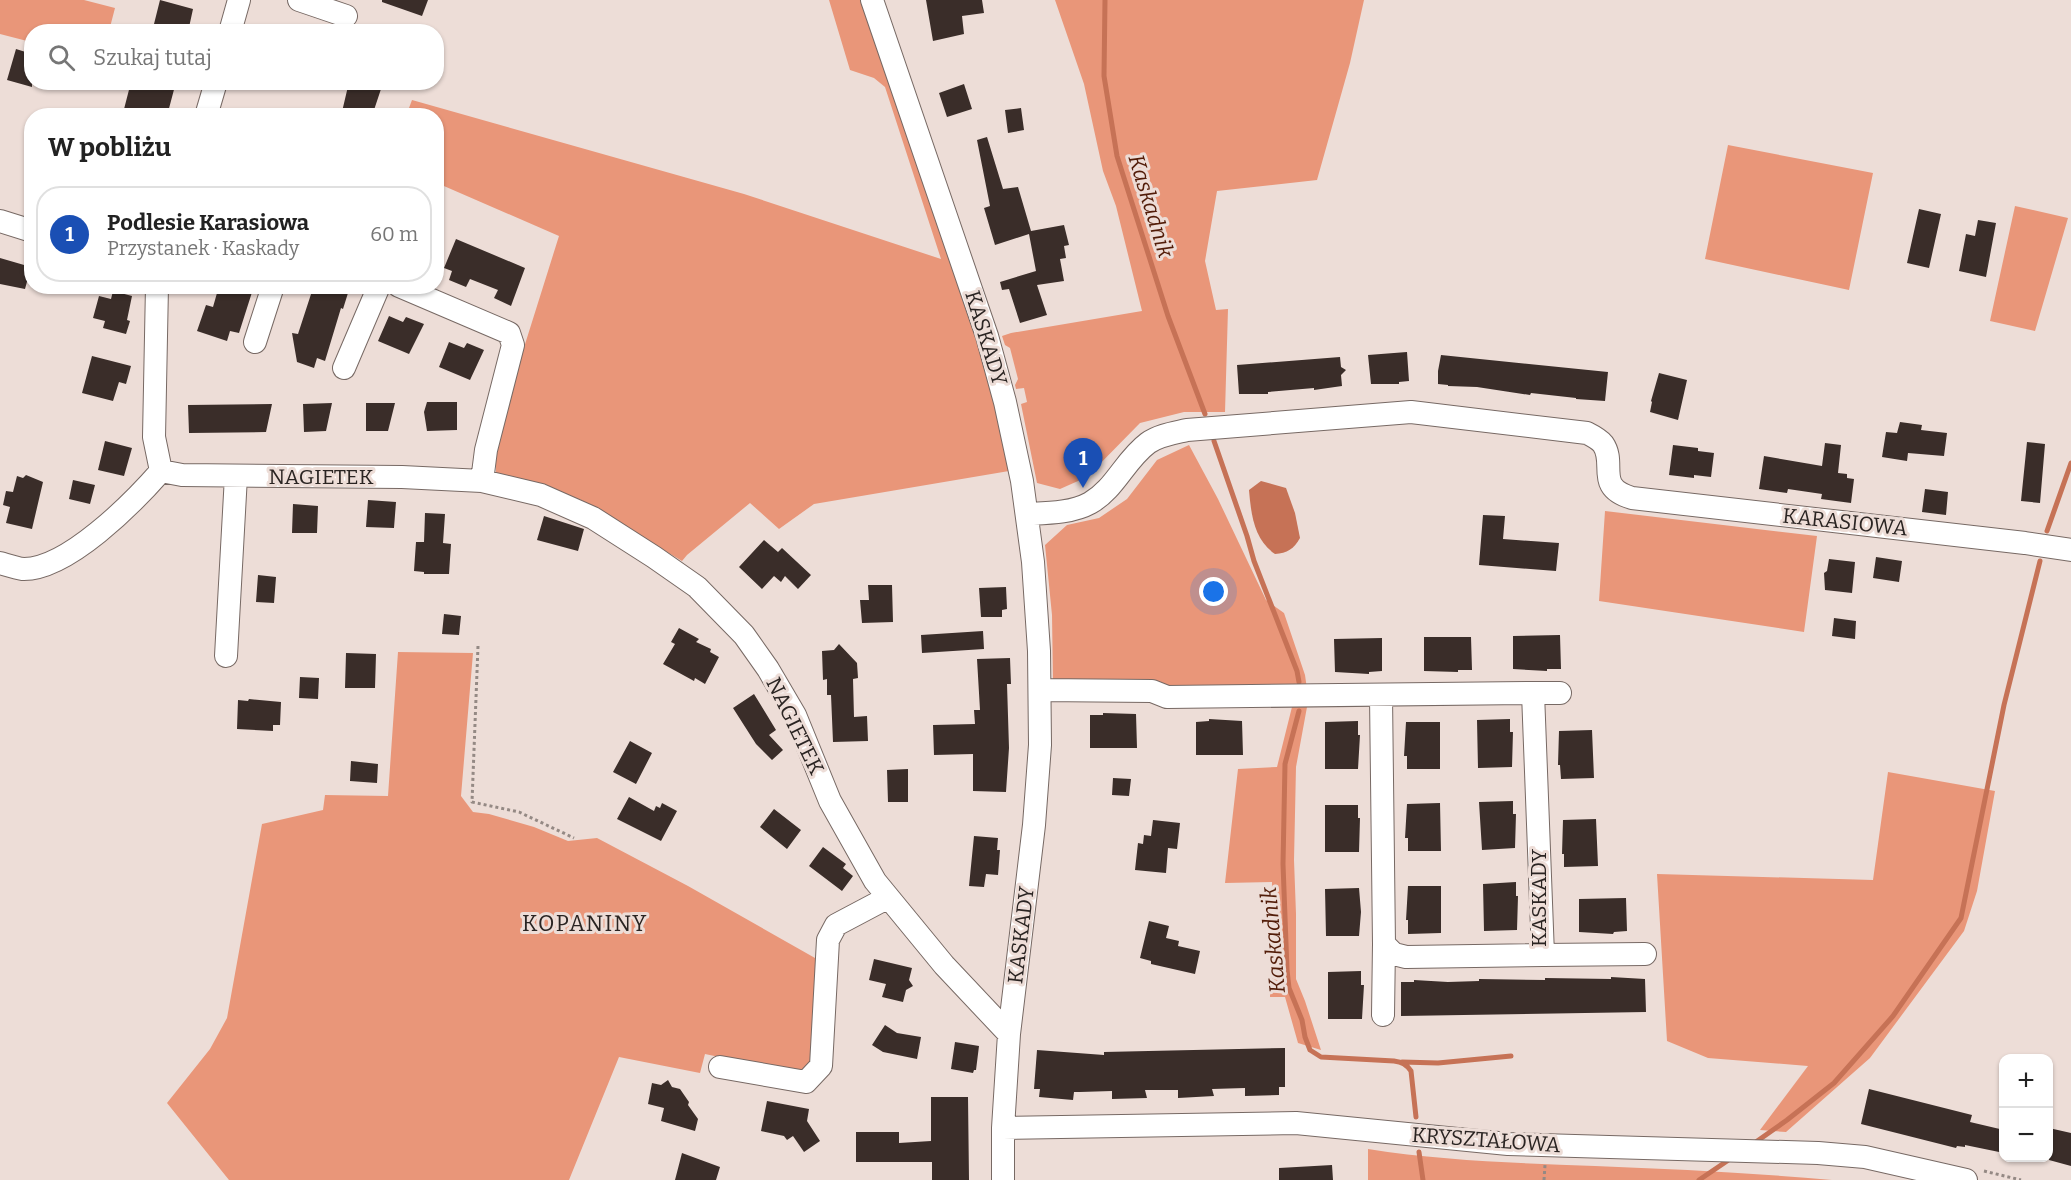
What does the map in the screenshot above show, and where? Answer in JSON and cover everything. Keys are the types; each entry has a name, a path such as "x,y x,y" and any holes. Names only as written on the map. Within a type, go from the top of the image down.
{"street":[{"path":"232,24 239,0"},
{"path":"299,0 346,16"},
{"name":"KASKADY","path":"872,0 987,336 1022,481 1033,562 1040,690 1040,745 1034,825 1010,1034 1003,1128 1003,1180"},
{"path":"208,108 214,90"},
{"path":"0,221 24,228"},
{"path":"0,563 23,569 53,562 89,540 140,495 161,471 154,437 157,294"},
{"path":"255,342 270,294"},
{"path":"344,368 376,294"},
{"path":"418,294 509,333 513,345 486,450 482,481"},
{"name":"KARASIOWA","path":"1027,514 1075,508 1090,503 1103,494 1135,455 1149,443 1169,434 1187,430 1411,412 1587,433 1602,443 1611,483 1620,495 1644,500 2071,550"},
{"name":"NAGIETEK","path":"161,471 182,475 402,477 482,481 541,495 593,518 697,587 744,635 768,669 795,715 830,801 874,880 945,965 1010,1034"},
{"path":"226,656 236,476"},
{"path":"1040,690 1152,691 1167,697 1560,693"},
{"name":"KASKADY","path":"1384,944 1394,954 1406,957 1543,955 1533,693"},
{"path":"1381,696 1383,1015"},
{"path":"720,1067 806,1082 821,1066 828,940 836,925 887,898"},
{"path":"1543,955 1645,954"},
{"name":"KRYSZTAŁOWA","path":"1003,1128 1296,1123 1508,1144 1818,1153 1865,1157 1966,1180"}],"path":[{"path":"478,646 472,802 519,812 574,838"},
{"path":"1544,1180 1545,1157"}],"shaded area":[{"path":"0,0 84,0 115,8 111,24 24,24 24,40 0,34"},
{"path":"829,0 863,0 969,314 998,412 1009,471 814,504 779,529 750,503 682,561 581,500 496,473 496,450 510,392 559,236 444,186 444,109 744,194 941,259 885,87 874,78 850,70"},
{"path":"1055,0 1364,0 1350,63 1317,180 1217,191 1205,261 1216,310 1228,309 1225,412 1184,412 1140,423 1087,477 1060,489 1037,483 1021,404 1027,402 1024,388 1016,389 1018,379 1010,348 1005,345 1002,336 1142,311 1116,206 1103,171 1084,84"},
{"path":"412,100 440,108 409,108"},
{"path":"1728,145 1873,173 1849,290 1705,259"},
{"path":"2015,206 2068,218 2035,331 1990,321"},
{"path":"1189,445 1218,499 1266,600 1284,613 1305,675 1307,689 1167,691 1053,683 1052,615 1045,545 1067,525 1099,518 1127,499 1157,460"},
{"path":"1261,481 1286,488 1295,513 1300,538 1293,548 1283,553 1275,554 1268,548 1255,526 1249,490"},
{"path":"1605,511 1817,536 1804,632 1599,601"},
{"path":"398,652 473,653 461,796 473,812 489,814 534,827 568,841 597,838 688,886 815,958 815,1061 799,1074 705,1054 700,1073 619,1057 569,1180 229,1180 167,1103 210,1049 227,1018 262,824 323,810 325,795 388,796"},
{"path":"1292,707 1307,707 1296,767 1294,860 1296,979 1321,1050 1298,1043 1285,997 1270,997 1272,882 1225,883 1238,769 1277,767"},
{"path":"1888,772 1995,791 1977,891 1964,931 1870,1058 1786,1132 1760,1130 1808,1066 1708,1058 1667,1041 1657,874 1873,880"},
{"path":"1368,1149 1481,1161 1773,1175 1832,1180 1368,1180"}],"building":[{"path":"160,0 193,9 190,24 154,24"},
{"path":"382,0 428,0 422,16 382,2"},
{"path":"926,0 982,0 984,13 962,16 964,34 933,41"},
{"path":"16,49 24,52 24,85 7,80"},
{"path":"964,84 972,109 947,117 939,93"},
{"path":"129,90 174,90 169,108 124,108"},
{"path":"347,90 381,90 375,108 343,108"},
{"path":"1021,108 1024,130 1008,133 1005,110"},
{"path":"987,137 1003,189 1018,187 1031,231 1064,225 1069,245 1064,246 1066,258 1060,259 1064,281 1037,285 1047,315 1020,323 1009,289 1002,290 1000,282 1036,271 1029,234 995,245 984,208 990,206 977,140"},
{"path":"1919,209 1941,214 1929,268 1907,263"},
{"path":"1978,220 1996,223 1986,277 1959,271 1966,234 1975,236"},
{"path":"456,239 525,268 511,306 494,298 498,290 470,279 466,287 449,280 452,271 444,268"},
{"path":"0,258 24,265 24,289 0,284"},
{"path":"112,294 132,296 127,320 130,321 126,334 103,328 105,321 93,318 99,296 111,299"},
{"path":"217,294 251,294 239,333 230,331 227,341 197,331 206,305 213,307"},
{"path":"311,294 348,294 343,309 341,308 325,361 317,358 314,368 297,362 292,333 298,334"},
{"path":"389,316 403,322 406,317 424,324 409,354 378,341"},
{"path":"449,342 464,348 467,343 484,350 470,380 439,367"},
{"path":"1407,352 1409,381 1399,382 1399,384 1371,384 1368,355"},
{"path":"1441,355 1608,372 1605,401 1438,384"},
{"path":"92,356 131,366 126,384 119,382 113,401 82,393"},
{"path":"1340,357 1341,367 1346,370 1341,375 1342,386 1268,392 1268,394 1239,394 1237,365"},
{"path":"1659,373 1687,380 1678,420 1650,412"},
{"path":"427,402 457,402 457,430 427,431 424,412"},
{"path":"332,403 326,431 304,432 303,404"},
{"path":"366,403 395,403 388,431 366,431"},
{"path":"272,404 266,432 189,433 188,405"},
{"path":"1900,422 1922,425 1921,430 1947,433 1944,456 1908,453 1907,461 1882,457 1886,432 1897,433"},
{"path":"105,441 132,448 124,476 98,470"},
{"path":"2027,442 2045,444 2040,503 2021,501"},
{"path":"1825,443 1841,445 1838,473 1847,474 1847,478 1854,479 1851,503 1821,499 1822,494 1788,489 1787,493 1759,489 1764,456 1822,466"},
{"path":"1673,445 1698,448 1698,451 1714,453 1711,477 1694,475 1694,478 1669,475"},
{"path":"26,475 43,482 32,529 6,523 10,507 3,505 6,491 13,492 17,476 23,478"},
{"path":"73,480 95,485 90,504 69,499"},
{"path":"1925,489 1948,492 1946,515 1922,512"},
{"path":"368,500 396,502 394,528 366,527"},
{"path":"293,504 318,506 317,533 292,533"},
{"path":"425,513 445,514 443,543 451,544 449,574 424,574 424,572 414,571 416,542 424,542"},
{"path":"1483,515 1505,516 1503,539 1559,543 1556,571 1479,565"},
{"path":"544,516 584,529 578,551 537,540"},
{"path":"764,540 778,552 782,548 811,575 798,589 785,576 781,582 774,576 762,589 739,567"},
{"path":"1876,557 1902,561 1899,582 1873,578"},
{"path":"1829,559 1855,562 1852,593 1825,590 1824,573 1827,571"},
{"path":"258,575 276,577 274,603 256,602"},
{"path":"868,585 892,585 893,622 862,623 860,600 869,600"},
{"path":"1006,587 1007,609 1002,610 1002,617 981,617 979,588"},
{"path":"444,614 461,616 459,635 442,634"},
{"path":"1834,618 1856,621 1855,639 1832,636"},
{"path":"679,628 699,639 696,642 711,649 710,652 719,657 705,684 695,678 694,681 663,664 675,644 671,642"},
{"path":"983,631 984,649 922,653 921,635"},
{"path":"1560,635 1561,669 1547,669 1547,671 1513,669 1513,636"},
{"path":"1424,637 1471,637 1472,670 1424,671"},
{"path":"1382,638 1382,671 1369,672 1369,674 1335,672 1334,639"},
{"path":"839,644 857,663 858,678 853,679 854,717 867,716 868,741 833,742 831,695 827,695 827,679 823,680 822,651 834,650"},
{"path":"346,653 376,654 375,688 345,688"},
{"path":"1010,658 1011,684 1007,684 1009,748 1006,792 973,791 973,754 934,755 933,725 975,724 974,710 980,710 977,659"},
{"path":"300,677 319,678 318,699 299,698"},
{"path":"754,694 776,730 769,735 783,750 772,760 756,744 733,708"},
{"path":"249,699 281,702 280,725 273,725 273,731 237,729 238,700 248,701"},
{"path":"1103,713 1136,714 1137,748 1090,748 1090,715 1103,715"},
{"path":"1209,719 1242,721 1243,755 1196,755 1196,722 1209,721"},
{"path":"1510,719 1510,732 1513,732 1512,767 1478,768 1477,720"},
{"path":"1358,721 1358,735 1360,735 1358,769 1325,769 1325,722"},
{"path":"1406,722 1440,722 1440,769 1407,769 1407,756 1404,756"},
{"path":"1592,730 1594,778 1561,779 1560,765 1558,765 1559,731"},
{"path":"630,741 652,753 636,784 613,772"},
{"path":"351,761 378,764 377,783 350,781"},
{"path":"908,769 908,802 888,802 887,770"},
{"path":"1113,778 1131,779 1129,796 1112,795"},
{"path":"629,797 654,811 656,806 660,808 662,803 677,811 661,841 617,819"},
{"path":"1513,801 1513,814 1516,814 1515,848 1482,850 1479,802"},
{"path":"1440,803 1441,851 1408,851 1408,838 1405,838 1407,804"},
{"path":"1325,805 1358,805 1359,852 1325,852"},
{"path":"774,809 801,830 787,849 760,827"},
{"path":"1596,819 1598,866 1564,867 1563,820"},
{"path":"1153,820 1180,823 1177,849 1168,848 1166,873 1135,870 1138,843 1143,844 1144,835 1151,836"},
{"path":"974,836 998,838 997,850 1000,850 998,875 986,874 984,887 969,886"},
{"path":"823,847 846,864 843,868 853,876 842,891 809,866"},
{"path":"1516,882 1517,930 1484,931 1483,884"},
{"path":"1408,886 1441,886 1441,933 1408,934 1408,920 1406,920"},
{"path":"1359,888 1361,912 1359,936 1326,936 1325,889"},
{"path":"1626,898 1627,931 1613,934 1579,932 1579,899"},
{"path":"1149,921 1169,926 1166,938 1179,941 1178,946 1200,951 1195,974 1151,964 1151,961 1140,958"},
{"path":"874,959 912,968 909,980 913,986 906,990 903,1002 882,997 886,984 869,980"},
{"path":"1361,971 1361,985 1364,985 1362,1019 1328,1019 1328,972"},
{"path":"1611,977 1645,979 1646,1012 1401,1016 1401,982 1414,982 1414,980 1479,981 1479,979 1545,980 1545,978 1611,979"},
{"path":"885,1025 897,1033 921,1037 917,1059 883,1052 872,1045"},
{"path":"955,1042 979,1046 976,1070 973,1073 951,1069"},
{"path":"1285,1048 1285,1087 1279,1087 1279,1095 1245,1096 1245,1088 1212,1089 1214,1096 1178,1098 1178,1090 1145,1090 1147,1098 1112,1099 1112,1091 1074,1092 1073,1100 1039,1097 1040,1089 1034,1089 1037,1050 1104,1055 1104,1052"},
{"path":"668,1080 672,1087 680,1089 698,1119 695,1131 661,1121 664,1108 648,1104 652,1083 661,1085"},
{"path":"1869,1089 1972,1115 1970,1122 1999,1129 1999,1152 1965,1145 1965,1147 1957,1146 1956,1148 1861,1124"},
{"path":"931,1097 968,1097 969,1180 932,1180 932,1162 856,1162 856,1132 899,1132 899,1143 931,1141"},
{"path":"767,1101 809,1109 807,1121 820,1141 804,1152 793,1136 787,1140 784,1136 761,1131"},
{"path":"2053,1129 2071,1133 2071,1166 2053,1161"},
{"path":"682,1153 720,1167 716,1180 675,1180"},
{"path":"1332,1165 1333,1180 1279,1180 1279,1168"}],"waterway":[{"name":"Kaskadnik","path":"1105,0 1104,76 1117,156 1168,316 1205,414"},
{"name":"Kaskadnik","path":"1214,441 1254,561 1297,671 1299,682"},
{"path":"2047,531 2071,463"},
{"path":"1753,1144 1834,1083 1893,1016 1961,918 2004,705 2040,561"},
{"name":"Kaskadnik","path":"1299,711 1285,764 1283,864 1289,988 1302,1020 1310,1050 1321,1057 1394,1061 1402,1063 1411,1071 1416,1117"},
{"path":"1402,1062 1438,1063 1511,1056"},
{"name":"Kaskadnik","path":"1419,1152 1423,1180"},
{"path":"1699,1180 1730,1159"}],"place":[{"name":"Podlesie Karasiowa","path":"1083,488"}],"district":[{"name":"KOPANINY","path":"585,923"}]}
